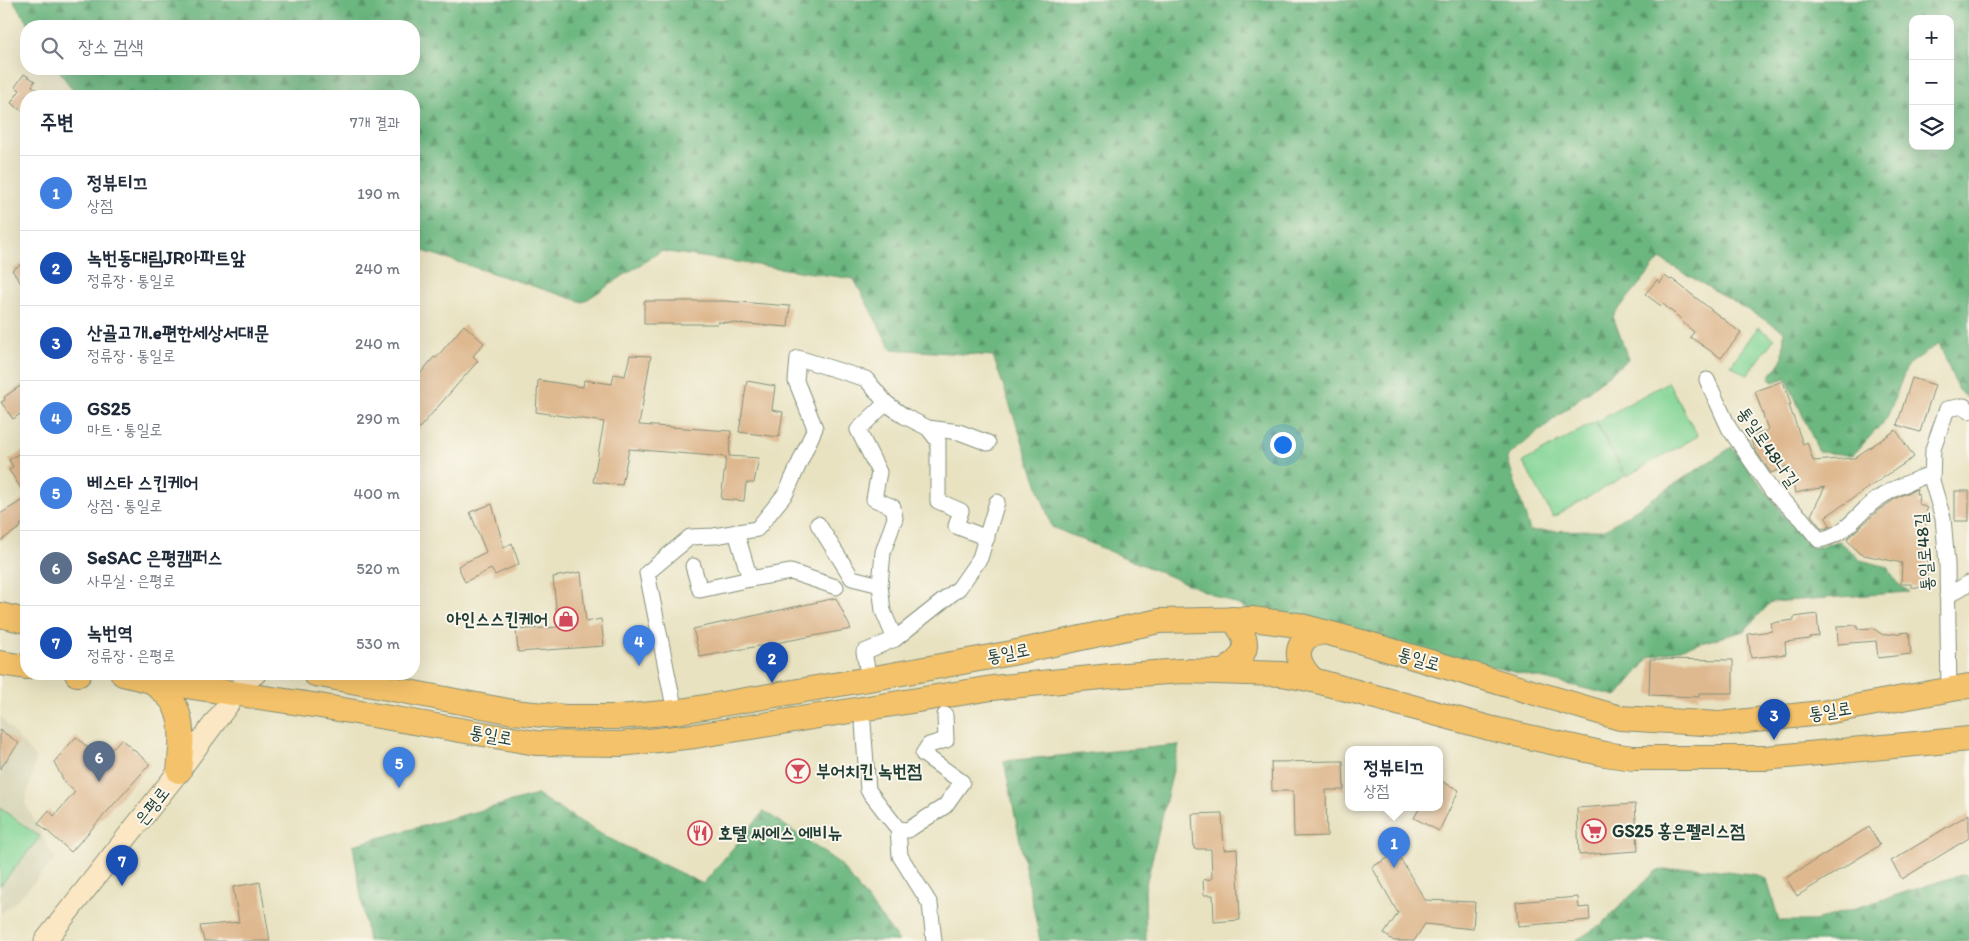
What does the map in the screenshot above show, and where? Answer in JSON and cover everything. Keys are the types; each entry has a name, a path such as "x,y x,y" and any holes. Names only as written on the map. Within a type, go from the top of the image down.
{"main road":[{"path":"0,615 20,619"},
{"path":"1223,672 1237,664 1242,657 1245,646 1244,636 1232,619"},
{"name":"통일로","path":"346,680 513,712 565,717 619,717 675,712 869,679 1012,653 1158,621 1252,619 1285,623 1324,632 1620,718 1718,724 1820,713 1959,688"},
{"path":"1313,680 1300,664 1300,647 1308,636 1324,632"},
{"path":"0,663 20,666"},
{"name":"통일로","path":"148,680 238,693 536,743 620,744 695,736 1001,687 1147,672 1282,674 1313,680 1493,729 1605,754 1633,758 1765,758 1969,739"},
{"name":"은평로","path":"45,941 179,772 246,680"},
{"path":"152,681 174,703 179,717 182,745 179,772"}],"street":[{"path":"675,712 647,573 690,538 757,529 786,493 815,428 796,381 798,358 866,379 886,403 904,416 928,428 958,432 988,443"},
{"name":"통일로48나길","path":"1707,380 1730,428 1772,491 1801,518 1819,540 1831,538 1860,516 1881,496 1932,473"},
{"path":"886,403 858,430 879,472 874,499 893,506 895,518 883,552 880,585 883,611 895,639"},
{"name":"통일로48길","path":"1959,688 1947,596 1947,564 1943,518 1932,481 1932,473 1933,449 1947,410 1964,406 1969,411"},
{"path":"928,428 938,442 938,500 961,510 956,526 986,538"},
{"path":"869,679 864,652 895,639 959,588 980,558 997,502"},
{"path":"818,524 852,578 880,585"},
{"path":"736,532 750,579"},
{"path":"693,566 700,590 791,572 836,587"},
{"path":"1947,596 1969,583"},
{"path":"862,710 868,790 898,829 900,856 930,904 934,941"},
{"path":"898,829 908,830 945,806 962,782 923,754 929,746 946,740 946,715"}],"shaded area":[{"path":"0,716 36,759 25,803 55,860 18,899 0,914"}],"green space":[{"path":"13,0 1969,0 1969,399 1958,390 1939,343 1907,366 1887,418 1853,455 1819,452 1786,378 1773,382 1769,377 1783,358 1784,331 1660,259 1613,316 1628,359 1507,457 1530,531 1604,530 1732,447 1791,524 1813,548 1839,541 1860,560 1888,567 1896,582 1909,592 1771,602 1744,631 1650,657 1617,696 1250,610 1052,527 993,356 891,349 854,279 661,251 583,302 420,250 420,90 73,90 62,75 420,75 420,20 26,20"},
{"path":"1758,327 1774,339 1747,376 1731,365"},
{"path":"1668,382 1698,436 1627,476 1596,422"},
{"path":"1595,422 1625,476 1553,517 1523,462"},
{"path":"1179,745 1145,889 1146,941 1040,941 1004,761"},
{"path":"537,795 606,837 703,884 764,811 839,863 899,941 368,941 353,845"},
{"path":"0,808 40,837 0,886"},
{"path":"1694,867 1758,875 1767,880 1779,921 1815,921 1963,874 1969,876 1969,941 1575,941 1601,925 1656,871"}],"building":[{"path":"23,75 26,75 35,81 32,86 38,90 20,90 15,87"},
{"path":"20,90 20,110 11,103"},
{"path":"20,265 20,282 12,270"},
{"path":"1665,276 1670,280 1672,279 1741,333 1721,358 1690,337 1694,332 1663,304 1661,306 1645,294 1657,280 1660,283"},
{"path":"644,301 725,301 790,306 788,327 718,322 718,324 644,324"},
{"path":"464,325 484,343 473,356 478,361 420,427 420,374 434,357 436,358"},
{"path":"630,355 651,356 639,425 731,431 729,456 759,458 754,483 746,483 744,501 721,499 726,457 629,449 622,485 593,482 604,422 536,412 538,380 583,387 584,380 612,384 614,374 625,376"},
{"path":"1912,378 1935,385 1920,432 1897,425"},
{"path":"747,381 775,386 772,410 783,412 779,437 739,432"},
{"path":"1783,381 1791,405 1789,405 1803,444 1807,442 1813,461 1854,458 1896,430 1914,457 1825,517 1831,526 1826,528 1822,529 1811,515 1825,487 1795,493 1790,470 1787,466 1771,473 1755,450 1750,437 1768,430 1755,391"},
{"path":"20,386 20,414 13,419 1,402 5,400 4,397"},
{"path":"20,453 20,487 9,470 13,467 9,460"},
{"path":"1917,489 1916,494 1919,495 1918,503 1927,508 1924,548 1927,548 1927,588 1911,587 1911,584 1901,584 1902,563 1860,554 1847,540 1880,509 1898,497"},
{"path":"1955,491 1969,491 1969,521 1955,521"},
{"path":"20,502 20,528 0,541 0,514"},
{"path":"492,504 504,548 512,543 519,564 495,575 491,569 465,582 458,566 486,552 470,512"},
{"path":"581,572 586,622 601,619 604,646 518,652 516,630 558,627 553,577"},
{"path":"836,598 851,629 700,657 693,629"},
{"path":"1817,614 1819,636 1785,642 1786,654 1751,658 1748,634 1772,631 1771,623"},
{"path":"1857,625 1857,629 1873,628 1883,635 1909,632 1911,654 1878,658 1876,641 1838,644 1837,626"},
{"path":"1650,659 1733,660 1733,693 1699,693 1699,697 1649,695"},
{"path":"0,730 19,743 0,769"},
{"path":"76,737 102,760 121,739 150,764 71,852 38,823 49,810 54,816 75,792 65,783 54,762"},
{"path":"1343,761 1344,790 1326,790 1327,836 1294,837 1293,791 1272,791 1271,762"},
{"path":"1443,782 1459,790 1439,831 1414,818 1418,811 1443,811"},
{"path":"1635,804 1638,851 1579,855 1577,808"},
{"path":"1222,813 1224,850 1237,849 1240,920 1214,922 1213,895 1204,895 1203,880 1212,879 1211,849 1194,849 1192,814"},
{"path":"1969,814 1969,838 1902,879 1891,861"},
{"path":"1869,827 1880,845 1797,896 1786,878"},
{"path":"1397,853 1425,900 1475,902 1473,929 1425,924 1414,941 1394,941 1384,934 1398,913 1372,867"},
{"path":"260,882 270,941 204,941 200,926 239,922 233,887"},
{"path":"1578,897 1579,908 1589,907 1590,920 1518,926 1516,902"}],"place":[{"name":"아인스스킨케어","path":"566,619"},
{"name":"GS25","path":"639,666"},
{"name":"녹번동대림JR아파트앞","path":"772,683"},
{"name":"산골고개.e편한세상서대문","path":"1774,740"},
{"name":"부어치킨 녹번점","path":"798,771"},
{"name":"SeSAC 은평캠퍼스","path":"99,782"},
{"name":"베스타 스킨케어","path":"399,788"},
{"name":"GS25 홍은펠리스점","path":"1594,831"},
{"name":"호텔 씨에스 에비뉴","path":"700,833"},
{"name":"정뷰티끄","path":"1394,868"},
{"name":"녹번역","path":"122,886"}]}
